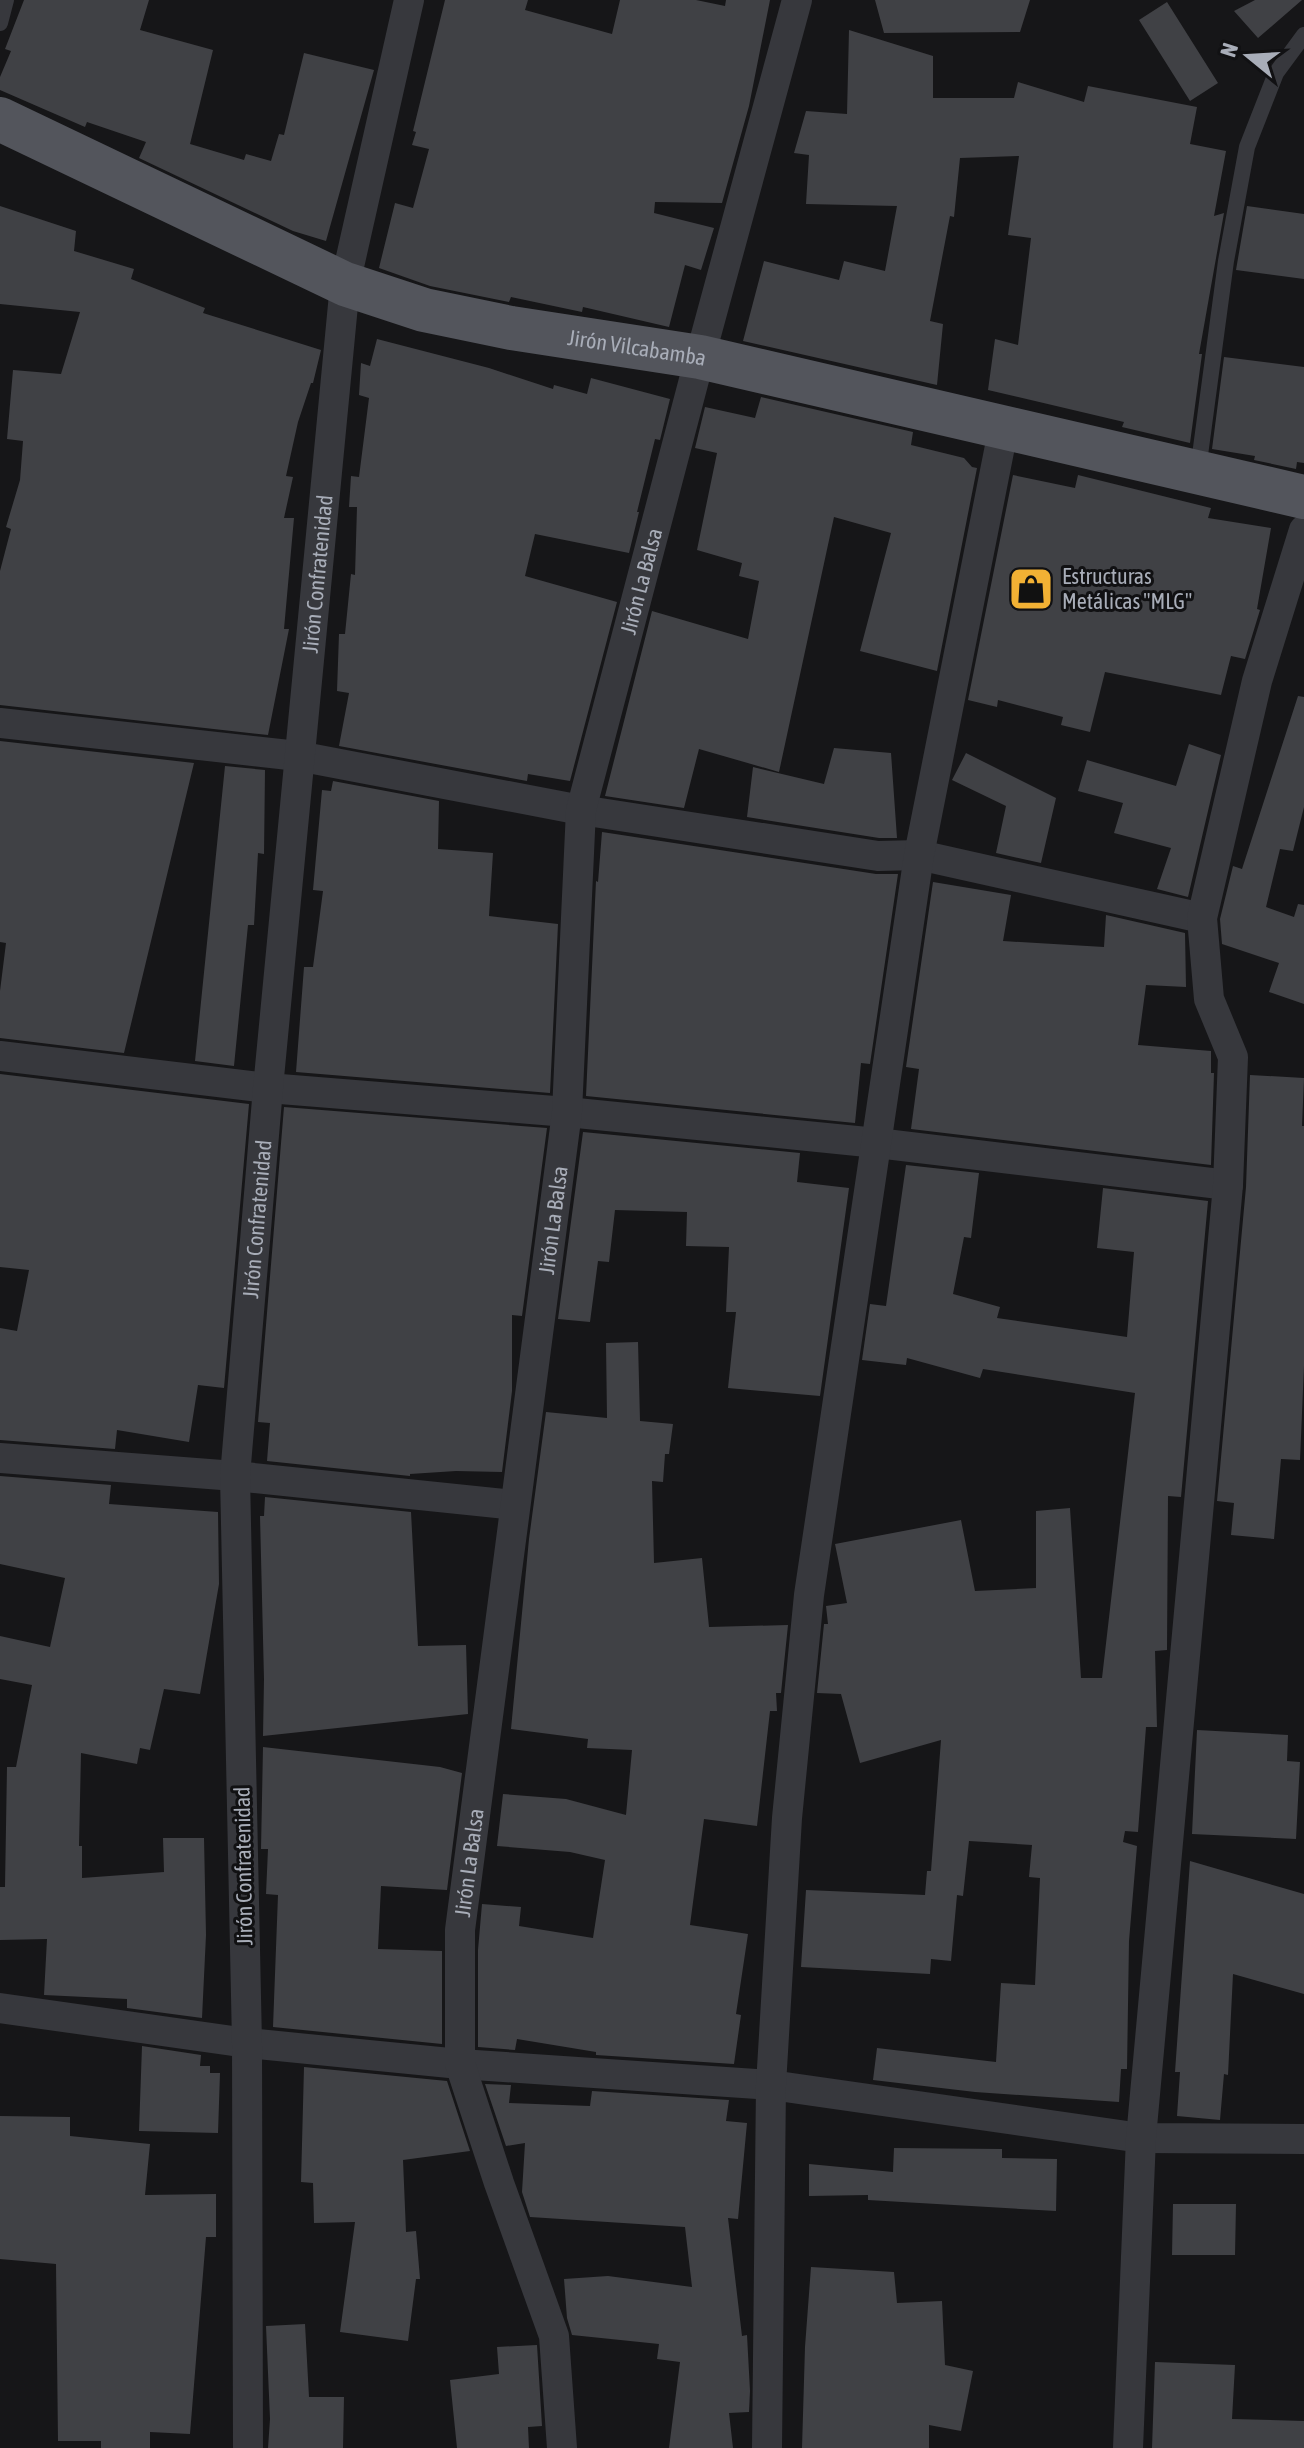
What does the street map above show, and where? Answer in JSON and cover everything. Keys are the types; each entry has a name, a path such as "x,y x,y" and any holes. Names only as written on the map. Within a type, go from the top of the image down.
{"main road":[{"name":"Jirón Vilcabamba","path":"0,119 345,284 424,310 511,328 700,357 1304,497"}],"street":[{"name":"Jirón Confratenidad","path":"248,2448 247,2043 235,1476 298,756 345,284 409,0"},
{"name":"Jirón La Balsa","path":"562,2448 554,2336 460,2064 460,1930 567,1112 581,810 797,0"},
{"path":"767,2448 771,2085 787,1818 809,1595 919,855 1004,426"},
{"path":"1128,2448 1141,2138 1228,1185 1233,1057 1209,999 1202,918 1257,681 1304,530"},
{"path":"0,723 298,756 581,810 878,856 919,855 1202,918"},
{"path":"0,1056 268,1088 567,1112 877,1143 1228,1185"},
{"path":"0,1458 235,1476 515,1505"},
{"path":"0,2008 247,2043 460,2064 771,2085 1141,2138 1304,2139"}],"lane":[{"path":"0,23 6,0"},
{"path":"1197,472 1226,261 1247,147 1276,73 1304,35"}],"building":[{"path":"24,0 149,0 140,30 213,50 190,144 244,160 246,154 271,161 279,134 284,135 304,53 374,70 326,241 293,231 139,158 146,142 87,122 85,127 0,90 0,77 11,51 5,49"},
{"path":"445,0 528,0 525,10 612,34 620,0 696,0 725,6 726,0 770,0 749,106 722,203 655,202 654,213 714,228 701,270 685,265 669,327 583,307 582,312 511,297 509,302 430,286 379,268 395,203 413,208 429,149 412,145 416,132 413,131"},
{"path":"875,0 1030,0 1020,32 884,33"},
{"path":"1255,0 1302,0 1258,38 1234,11"},
{"path":"1167,2 1218,83 1190,101 1139,20"},
{"path":"849,30 933,56 933,98 1014,98 1018,82 1084,102 1088,86 1197,107 1190,144 1226,151 1214,216 1224,213 1199,354 1202,354 1190,443 1122,427 1124,422 988,390 995,339 1018,345 1031,238 1008,235 1019,156 960,158 954,217 950,216 930,321 943,324 937,385 743,341 764,261 839,280 844,261 885,271 897,206 806,204 809,155 794,153 806,111 847,114"},
{"path":"0,206 76,231 74,251 134,269 131,279 205,308 203,313 321,350 313,383 298,422 286,476 293,477 284,518 294,518 284,629 289,629 268,735 0,705 0,571 11,529 6,527 20,480 23,441 7,439 13,370 61,374 80,312 0,304"},
{"path":"1247,206 1304,214 1304,279 1236,270"},
{"path":"377,339 489,368 553,389 554,385 587,394 591,378 670,399 660,440 655,439 629,553 535,534 525,576 617,602 570,781 528,774 527,781 339,746 349,693 337,691 339,634 345,634 351,574 355,575 357,507 349,507 351,476 359,477 369,398 359,395 361,363 370,366"},
{"path":"1224,357 1304,367 1304,463 1297,462 1296,469 1254,460 1255,456 1212,449"},
{"path":"761,397 913,432 911,445 964,458 977,468 937,671 860,651 891,533 834,517 779,772 699,749 684,808 605,796 652,611 748,639 759,581 739,576 742,563 697,550 717,453 695,448 705,407 755,418"},
{"path":"1013,475 1075,488 1078,475 1211,508 1208,518 1271,528 1257,609 1260,610 1245,659 1231,656 1221,695 1105,672 1090,732 1061,725 1063,717 998,700 997,707 968,700"},
{"path":"1298,696 1304,697 1304,807 1293,851 1280,849 1266,907 1294,917 1298,904 1304,905 1304,1004 1269,992 1279,963 1222,944 1220,919 1233,866 1242,869"},
{"path":"0,741 194,763 124,1053 0,1038 0,991 6,943 0,942"},
{"path":"1189,744 1221,755 1188,897 1157,889 1171,848 1114,833 1123,803 1078,791 1087,760 1176,786"},
{"path":"834,748 891,753 897,838 879,838 747,817 753,767 824,784"},
{"path":"966,753 1056,798 1041,863 996,853 1006,806 952,780"},
{"path":"225,766 265,770 264,854 258,853 254,925 248,925 234,1066 195,1061"},
{"path":"333,781 439,801 438,849 493,853 489,916 558,924 550,1093 296,1072 304,967 313,967 323,891 313,890 322,790 331,791"},
{"path":"602,832 876,874 898,874 870,1064 861,1063 855,1123 586,1096 596,881"},
{"path":"933,882 1011,895 1003,941 1104,947 1106,915 1185,933 1186,987 1146,985 1138,1045 1211,1051 1211,1073 1214,1073 1211,1165 911,1129 919,1069 906,1067"},
{"path":"0,1074 249,1104 224,1388 198,1385 189,1442 117,1430 115,1449 0,1440 0,1328 17,1331 29,1270 0,1267"},
{"path":"1250,1075 1304,1078 1304,1366 1300,1460 1281,1459 1274,1539 1231,1535 1234,1503 1217,1501 1246,1187"},
{"path":"284,1107 547,1128 522,1316 512,1315 512,1391 502,1472 456,1471 410,1476 267,1461 270,1423 258,1422"},
{"path":"583,1132 800,1153 797,1182 849,1188 820,1396 728,1388 736,1312 726,1312 729,1247 686,1246 687,1212 615,1210 609,1262 598,1261 590,1322 558,1319"},
{"path":"906,1165 979,1173 971,1238 964,1237 953,1294 1000,1307 997,1318 1127,1337 1134,1252 1097,1248 1103,1188 1208,1201 1181,1497 1168,1496 1167,1650 1155,1651 1157,1727 1146,1727 1138,1832 1125,1831 1123,1842 1137,1846 1129,1941 1127,2069 1121,2069 1119,2102 975,2092 873,2080 877,2048 996,2062 1001,1983 1035,1985 1040,1878 1029,1877 1032,1845 969,1841 963,1896 957,1895 951,1961 931,1959 930,1974 801,1967 806,1890 925,1895 927,1871 931,1871 941,1740 860,1763 841,1694 817,1693 824,1624 828,1624 826,1606 847,1603 835,1544 961,1520 975,1591 1036,1588 1036,1511 1070,1508 1081,1678 1102,1678 1135,1393 983,1369 980,1378 907,1358 906,1365 862,1360 870,1304 886,1306"},
{"path":"638,1342 640,1421 673,1424 669,1454 665,1454 663,1482 652,1481 654,1563 702,1558 709,1627 788,1625 781,1693 776,1693 777,1711 770,1711 757,1826 704,1819 690,1925 748,1934 736,2014 741,2015 734,2064 596,2055 596,2052 517,2039 515,2050 478,2047 478,1950 482,1904 521,1907 519,1926 593,1938 605,1860 570,1852 497,1846 503,1794 566,1799 626,1815 632,1750 587,1748 588,1739 511,1729 529,1539 546,1412 607,1418 606,1343"},
{"path":"0,1476 111,1485 109,1504 218,1512 219,1584 200,1694 164,1689 150,1750 140,1748 137,1764 81,1753 79,1846 82,1846 82,1878 164,1872 163,1838 204,1838 206,1935 202,2018 127,2008 127,1999 44,1995 47,1939 0,1940 0,1887 5,1887 7,1767 16,1767 32,1685 0,1679 0,1636 50,1647 65,1578 0,1564"},
{"path":"265,1497 411,1512 418,1646 466,1645 468,1714 263,1736 260,1516 264,1516"},
{"path":"1197,1730 1288,1735 1287,1761 1300,1762 1296,1839 1192,1834"},
{"path":"263,1747 440,1767 462,1773 447,1890 381,1886 378,1949 442,1951 442,2044 273,2027 278,1895 266,1894 268,1849 261,1849"},
{"path":"1190,1861 1304,1894 1304,1994 1233,1974 1228,2075 1224,2074 1220,2120 1177,2116 1180,2072 1175,2072"},
{"path":"142,2046 201,2055 200,2066 210,2066 210,2073 220,2073 218,2133 139,2131"},
{"path":"304,2067 447,2081 470,2151 403,2160 406,2232 416,2231 420,2279 416,2279 408,2341 340,2332 355,2222 314,2223 313,2183 301,2182"},
{"path":"485,2084 511,2085 509,2103 590,2106 592,2091 729,2100 726,2121 747,2123 738,2219 728,2218 742,2336 747,2335 750,2391 749,2412 729,2413 733,2448 669,2448 680,2362 657,2359 659,2344 572,2335 567,2318 564,2279 608,2276 692,2287 685,2227 530,2217 522,2192 525,2143 506,2146"},
{"path":"0,2116 70,2117 70,2136 150,2144 145,2195 216,2194 216,2237 206,2237 190,2434 150,2432 150,2448 101,2448 101,2441 58,2441 56,2264 0,2259"},
{"path":"894,2148 1002,2149 1002,2158 1057,2159 1056,2211 868,2200 868,2195 809,2196 809,2164 893,2172"},
{"path":"1173,2204 1236,2204 1235,2255 1172,2255"},
{"path":"811,2267 894,2272 897,2303 942,2301 945,2365 973,2371 961,2431 929,2425 929,2448 802,2448"},
{"path":"305,2324 309,2397 344,2397 343,2448 268,2448 270,2419 266,2326"},
{"path":"537,2345 542,2426 528,2427 529,2448 457,2448 450,2380 499,2374 497,2347"},
{"path":"1155,2362 1235,2365 1232,2419 1304,2421 1304,2448 1152,2448"}],"place":[{"name":"Estructuras Metálicas \"MLG\"","path":"1031,589"}]}
